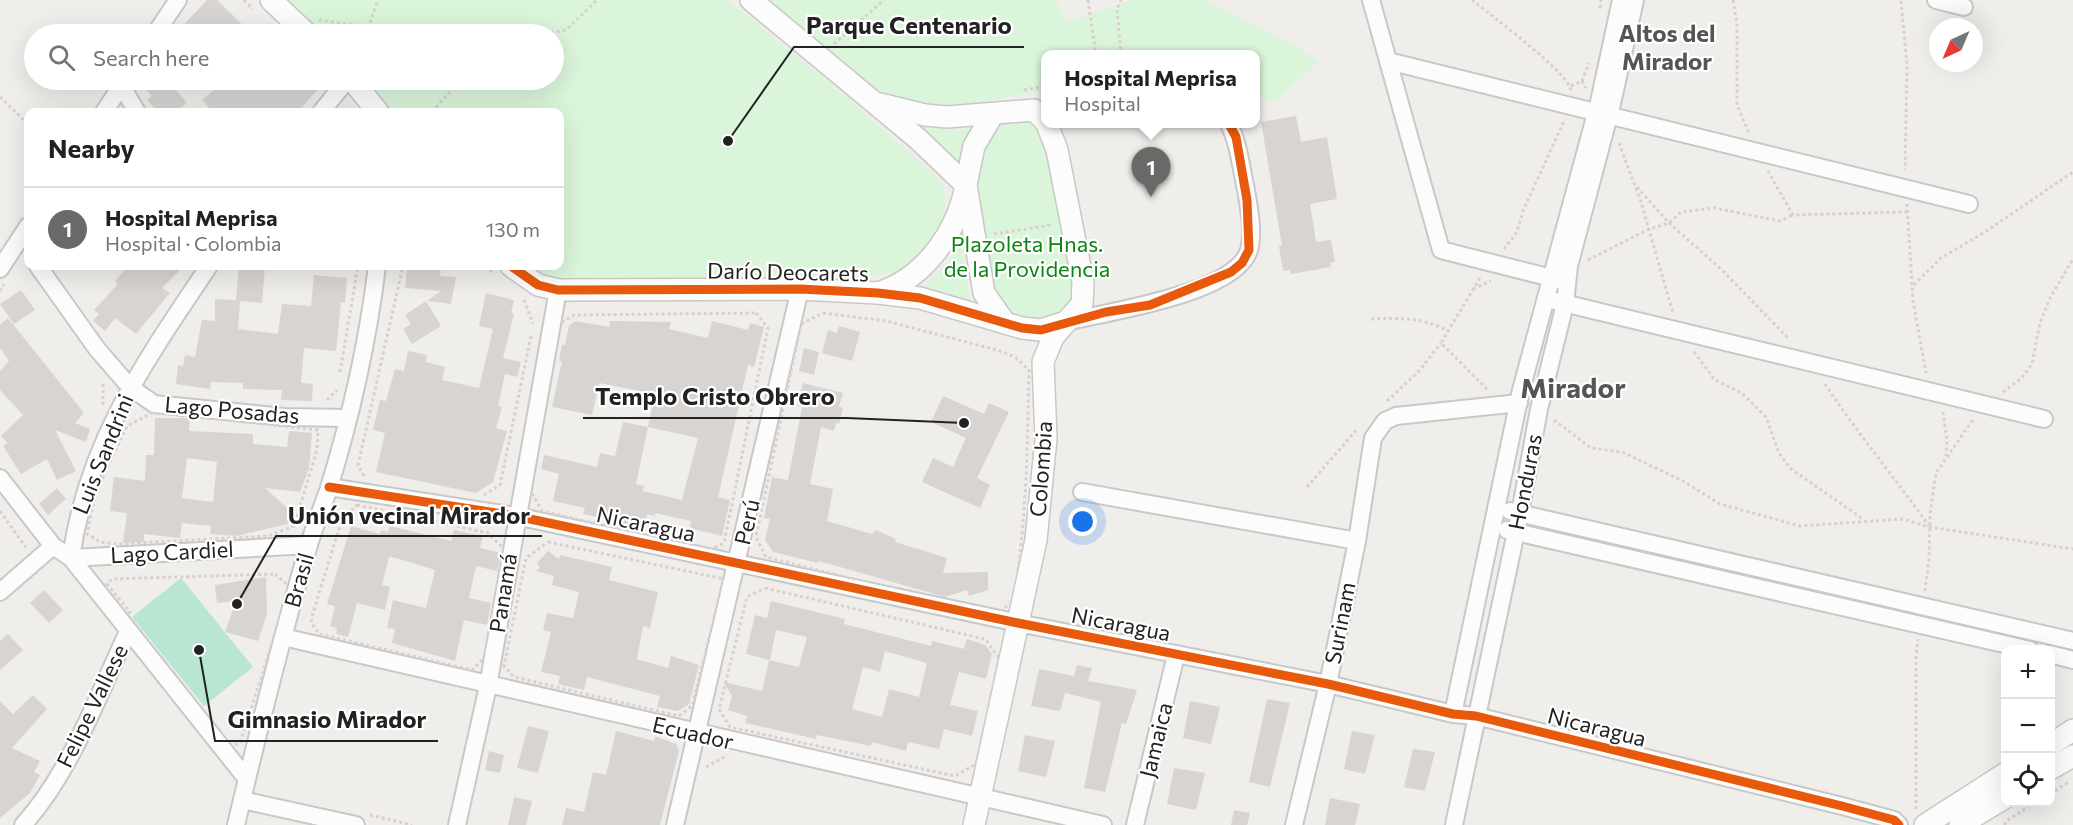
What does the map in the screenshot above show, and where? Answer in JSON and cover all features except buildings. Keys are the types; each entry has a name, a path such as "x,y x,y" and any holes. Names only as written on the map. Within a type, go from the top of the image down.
{"street":[{"path":"162,24 178,0"},
{"path":"271,0 297,24"},
{"path":"751,0 918,139 966,185 984,293 1005,323"},
{"path":"1371,0 1441,250 1491,263 1563,276"},
{"name":"Honduras","path":"1602,114 1621,0"},
{"name":"Honduras","path":"1454,825 1520,513 1539,409 1565,304 1563,276 1602,114 1635,0"},
{"path":"1936,0 1964,7"},
{"path":"1388,61 1969,204"},
{"path":"107,108 118,90"},
{"path":"127,90 135,108"},
{"path":"324,108 339,90"},
{"path":"360,90 375,108"},
{"path":"871,101 925,115 993,114 1016,109 1041,115"},
{"path":"878,293 904,282 928,261 960,211 974,146 993,114"},
{"name":"Colombia","path":"974,825 1018,623 1040,504 1046,440 1043,362 1053,337 1082,304 1083,282 1057,150 1048,128"},
{"path":"1066,322 1150,305 1206,285 1231,272 1242,262 1249,250 1250,236 1247,200 1236,137 1232,128"},
{"path":"3,275 24,242"},
{"name":"Lago Posadas","path":"41,270 97,349 130,387 154,404 285,417 347,418"},
{"name":"Luis Sandrini","path":"71,558 79,510 114,416 130,387 206,270"},
{"name":"Brasil","path":"236,825 246,777 283,637 309,545 329,487 347,418 372,306 376,270"},
{"name":"Darío Deocarets","path":"504,270 538,285 558,290 800,289 878,293 920,298 1005,323 1041,330 1066,322"},
{"name":"Honduras","path":"1453,714 1519,400 1547,298 1563,276"},
{"name":"Perú","path":"675,825 738,564 800,289"},
{"name":"Panamá","path":"457,825 488,686 516,516 558,290"},
{"path":"1547,298 2044,419"},
{"name":"Surinam","path":"1294,825 1328,684 1357,542 1373,438 1384,421 1396,416 1519,400"},
{"name":"Felipe Vallese","path":"0,478 53,546 71,558 128,632 74,747 41,805 23,825"},
{"name":"Nicaragua","path":"329,487 516,516 1018,623 1328,684 1453,714 1476,716 1897,823"},
{"path":"1082,492 1357,542"},
{"path":"1498,508 2073,641"},
{"path":"1494,526 2009,645"},
{"name":"Lago Cardiel","path":"71,558 309,545"},
{"path":"0,592 53,546"},
{"path":"128,632 246,777"},
{"name":"Ecuador","path":"283,637 697,734 1103,825"},
{"name":"Jamaica","path":"1135,825 1176,654"},
{"path":"2055,655 2073,660"},
{"path":"2055,742 2073,730"},
{"path":"2055,766 2073,756"},
{"path":"1969,817 2001,779"},
{"path":"242,800 361,820"},
{"path":"1925,825 1969,817 2001,800"}],"path":[{"path":"370,24 378,0"},
{"path":"564,30 597,0"},
{"path":"820,58 884,0"},
{"path":"1089,0 1095,50"},
{"path":"1121,0 1117,9 1121,50"},
{"path":"1472,0 1559,70 1571,86 1569,105 1557,141 1523,211 1517,232 1472,290 1441,343 1490,392 1501,398 1519,400"},
{"path":"1902,1 1907,66 1906,189 1912,287 1924,369 1942,410 1947,441 1946,459"},
{"path":"288,16 347,24"},
{"path":"1571,86 1582,81 1622,148 1649,229 1673,314 1675,330 1715,380 1742,393 1766,417 1779,453 1791,469 1865,520"},
{"path":"1014,92 1041,87"},
{"path":"436,108 451,90"},
{"path":"0,97 24,120"},
{"path":"1912,287 1941,258 1985,232 2073,172"},
{"path":"1563,276 1649,229 1669,224 1681,212 1714,208 1780,221 1793,215"},
{"path":"974,237 1071,222"},
{"path":"1923,606 1936,473 1984,406 2027,372 2032,363 2040,323 2073,259"},
{"path":"340,374 357,270"},
{"path":"366,479 358,465 402,270"},
{"path":"0,291 3,275"},
{"path":"1472,290 1493,280"},
{"path":"482,496 500,485 534,321 526,301 518,294"},
{"path":"756,313 768,328 724,543 711,550 542,510 530,488 557,325 574,315 756,313"},
{"path":"823,313 886,321 997,350 1015,357 1029,370 1027,490 1020,563 1013,601 996,615 766,557 756,537 801,324 823,313"},
{"path":"1371,319 1414,317 1431,322 1448,331"},
{"path":"98,375 103,382 100,414"},
{"path":"320,407 337,391 338,385"},
{"path":"1539,409 1592,448 1622,452 1683,481 1720,504 1800,526 1903,519 1929,527 2073,549"},
{"path":"154,412 318,429 317,450 294,526 268,536 116,544 100,542 87,534 96,492 127,426 154,412"},
{"path":"357,505 488,533 504,549 484,658 472,670 319,634 311,622 316,603 342,519 357,505"},
{"path":"0,511 30,553"},
{"path":"548,542 724,579 692,706 679,716 514,677 504,666 526,558 548,542"},
{"path":"275,574 290,587 240,743 228,747 121,620 130,612 107,584 112,579 275,574"},
{"path":"765,588 985,639 999,658 976,764 955,776 730,727 719,709 747,597 765,588"},
{"path":"1897,823 1916,813 1916,656 1921,624"},
{"path":"706,768 726,756"},
{"path":"2055,791 2073,780"},
{"path":"2005,825 2005,822 2028,807"},
{"path":"361,820 412,825"}],"green space":[{"path":"283,0 728,0 845,96 941,181 945,205 944,217 934,240 907,266 869,277 815,282 637,283 577,282 548,278 531,270 564,270 564,108 386,108 371,90 564,90 564,24 306,24"},
{"path":"768,0 1055,0 1068,22 1132,0 1205,0 1300,49 1319,62 1275,102 1260,97 1260,50 1041,50 1041,91 952,107 918,103 873,88"},
{"name":"Plazoleta Hnas. de la Providencia","path":"993,114 1041,116 1041,128 1045,128 1083,282 1066,322 1005,323 978,265 966,185"},
{"path":"917,124 955,130 974,127 962,151 960,163"},
{"path":"961,244 970,302 958,297 919,291 948,262"},
{"path":"181,578 253,667 204,706 132,617"}],"cycle path":[{"path":"517,270 538,285 558,290 800,289 878,293 920,298 1022,328 1041,330 1106,312 1150,305 1231,272 1242,263 1249,250 1247,200 1236,137 1231,128"},
{"path":"329,487 516,516 1018,623 1328,684 1453,714 1476,716 1842,806 1894,820 1899,825"}],"place":[{"name":"Parque Centenario","path":"728,141"},
{"name":"Hospital Meprisa","path":"1151,197"},
{"name":"Templo Cristo Obrero","path":"964,423"},
{"name":"Unión vecinal Mirador","path":"237,604"},
{"name":"Gimnasio Mirador","path":"199,650"}],"district":[{"name":"Altos del Mirador","path":"1667,48"},
{"name":"Mirador","path":"1573,388"}]}
